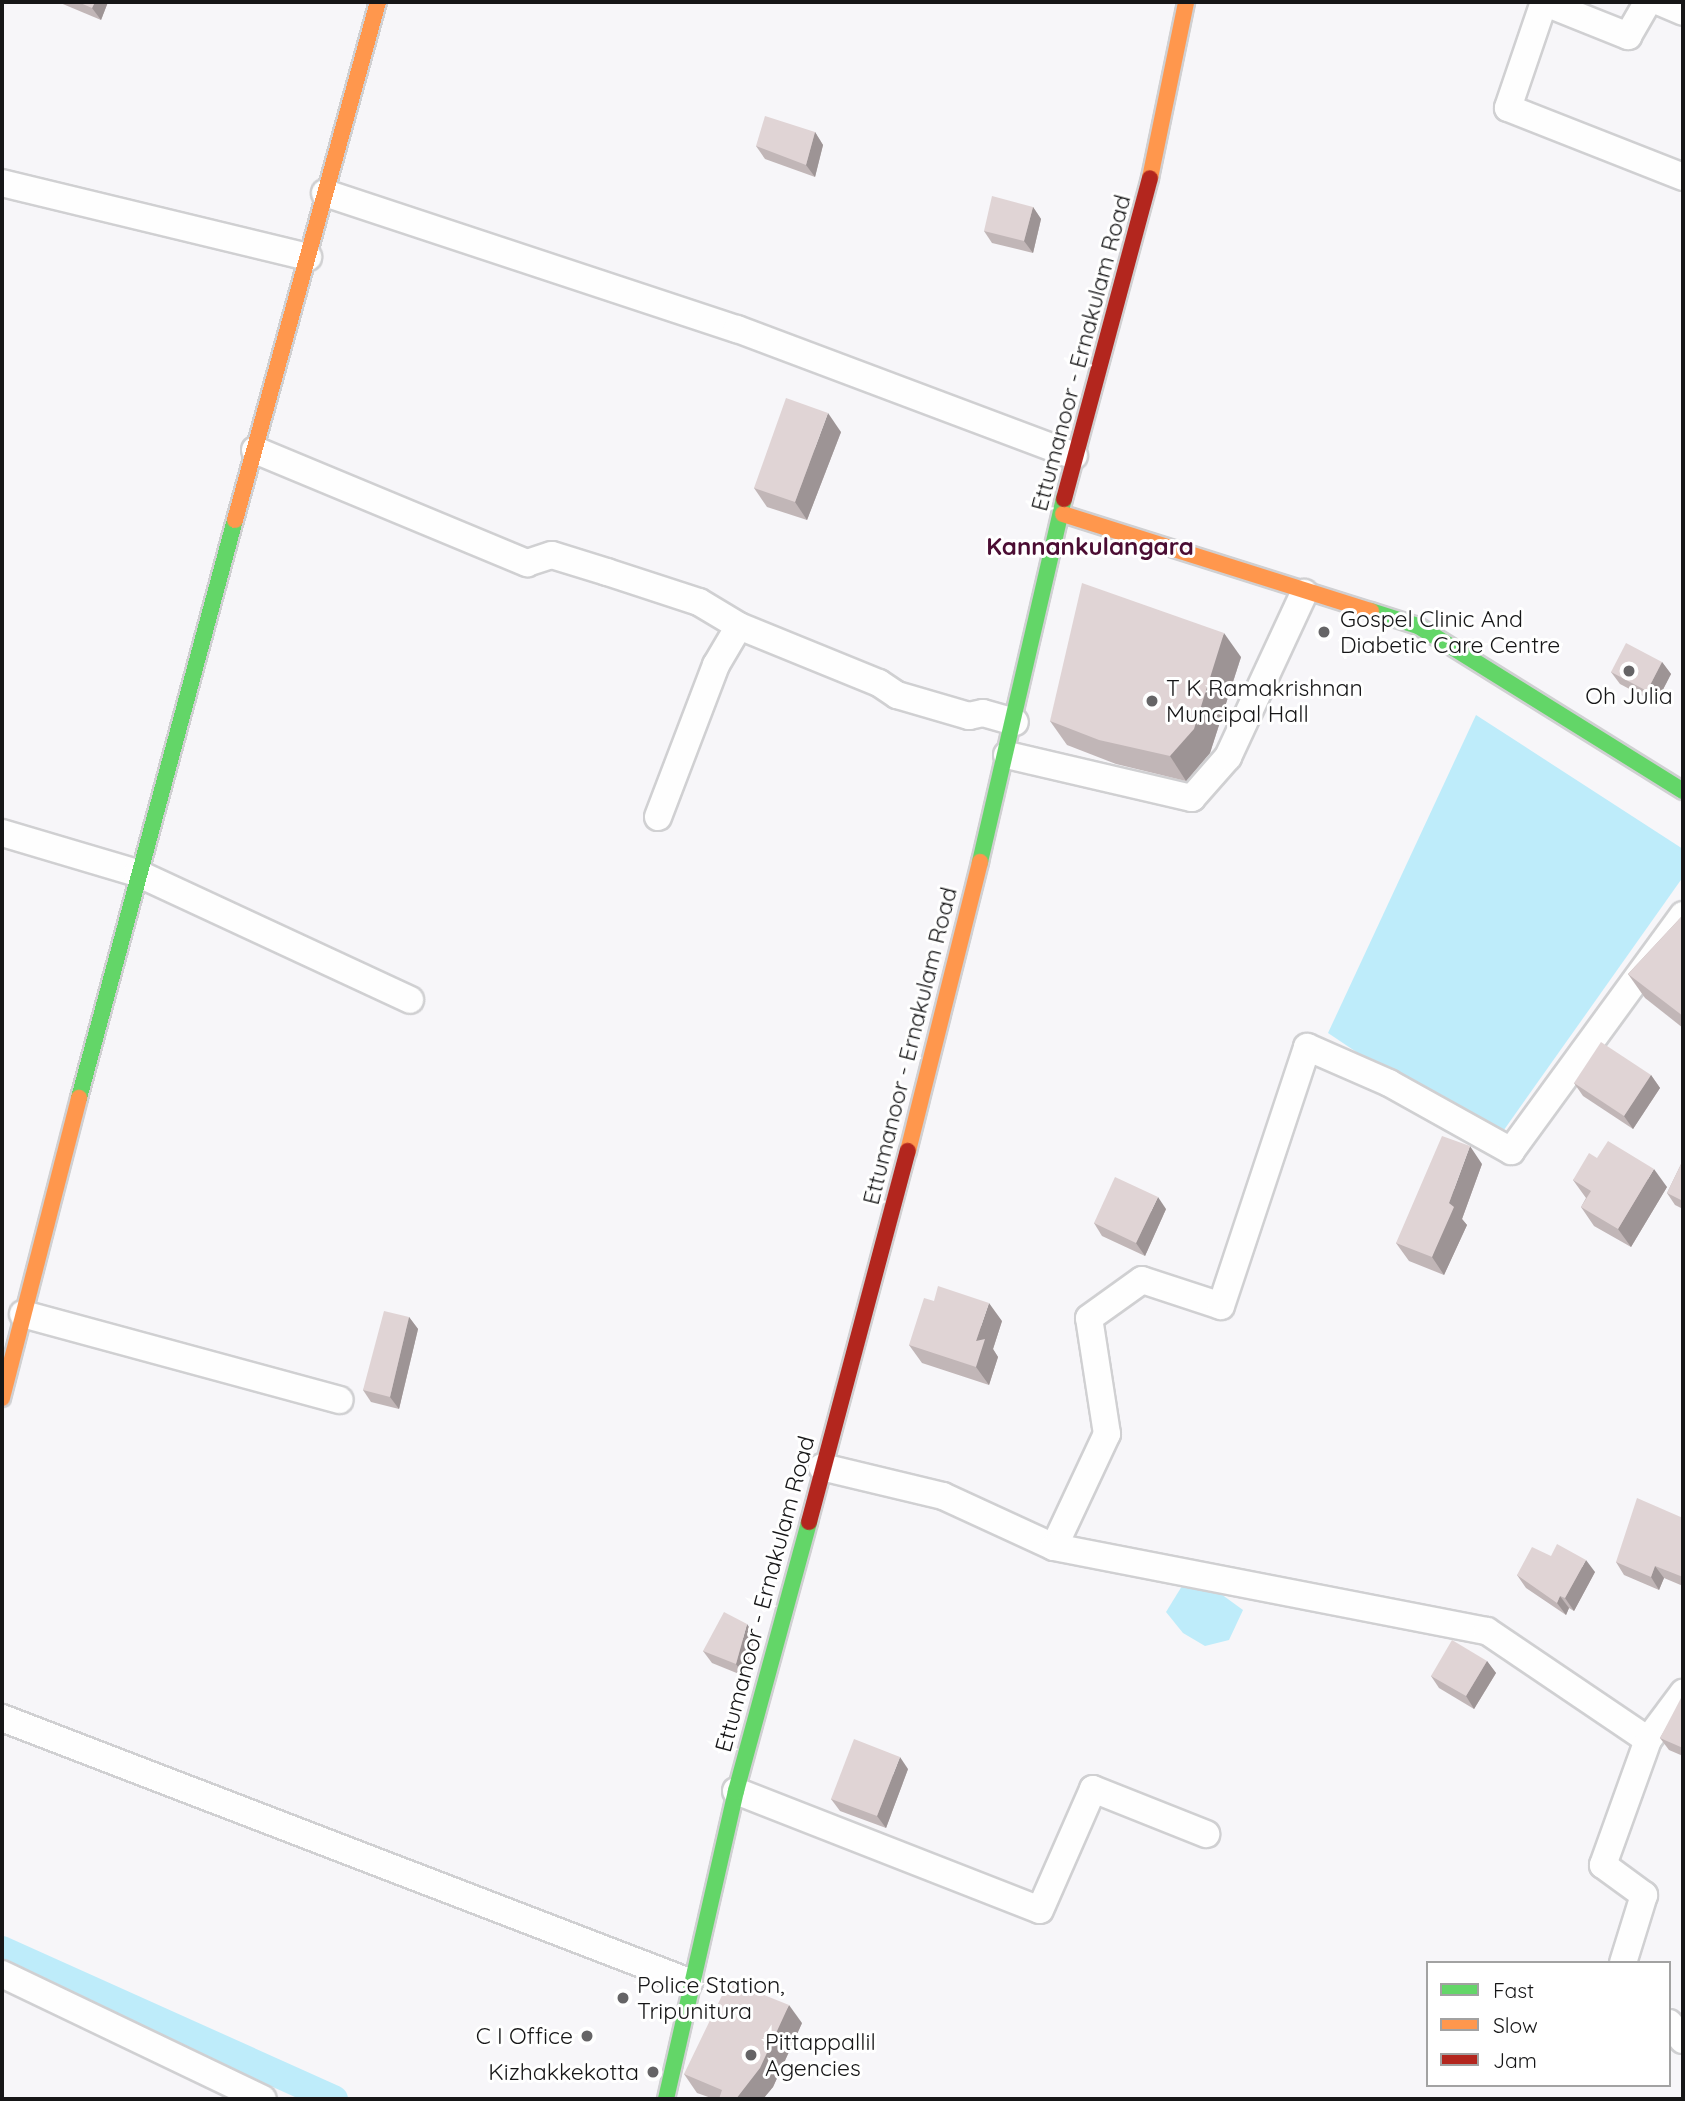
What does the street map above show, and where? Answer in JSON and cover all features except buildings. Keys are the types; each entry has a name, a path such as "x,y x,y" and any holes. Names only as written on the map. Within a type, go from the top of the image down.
{"main road":[{"name":"Ettumanoor - Ernakulam Road","path":"666,2099 689,1982 736,1791 899,1188 1015,722 1074,456 1128,273 1175,74 1186,2"},
{"path":"2,1398 137,873 308,257 375,3"},
{"path":"1063,514 1304,593 1418,626 1683,791"}],"street":[{"path":"1648,2 1628,36 1544,2 1507,108 1683,177"},
{"path":"1660,2 1683,12"},
{"path":"2,183 308,257"},
{"path":"325,193 737,329 1074,456"},
{"path":"255,450 527,563 552,555 699,602 739,626 879,683 897,695 969,716 983,713 1015,722"},
{"path":"1007,755 1192,798 1228,757 1304,593"},
{"path":"659,817 716,665 739,626"},
{"path":"2,833 137,873 410,1000"},
{"path":"1054,1546 1107,1434 1089,1318 1142,1280 1221,1306 1307,1047 1389,1083 1511,1151 1683,915"},
{"path":"23,1314 340,1400"},
{"path":"822,1467 943,1496 1054,1546 1487,1631 1648,1740"},
{"path":"1624,1961 1644,1895 1602,1865 1648,1740 1683,1693"},
{"path":"2,1718 689,1982"},
{"path":"736,1791 1040,1910 1093,1789 1206,1834"},
{"path":"2,1975 263,2099"},
{"path":"1671,2025 1683,2040"}],"water":[{"path":"1476,715 1683,849 1683,877 1494,1144 1328,1033"},
{"path":"1182,1586 1210,1586 1243,1610 1229,1640 1205,1646 1183,1633 1166,1612"}],"waterway":[{"path":"2,1950 334,2099"}],"traffic: fast":[{"path":"980,862 1064,499"},
{"path":"79,1098 235,520"},
{"path":"1371,611 1418,626 1683,791"},
{"path":"666,2099 736,1791 809,1522"}],"traffic: slow":[{"path":"235,520 378,2"},
{"path":"1150,178 1186,2"},
{"path":"1063,514 1371,611"},
{"path":"908,1151 980,862"},
{"path":"2,1398 79,1098"}],"traffic: jam":[{"path":"1064,499 1150,178"},
{"path":"809,1522 908,1151"}],"place":[{"name":"Gospel Clinic And Diabetic Care Centre","path":"1324,632"},
{"name":"Oh Julia","path":"1629,671"},
{"name":"T K Ramakrishnan Muncipal Hall","path":"1152,701"},
{"name":"Police Station, Tripunitura","path":"623,1998"},
{"name":"C I Office","path":"587,2036"},
{"name":"Pittappallil Agencies","path":"751,2055"},
{"name":"Kizhakkekotta","path":"653,2072"}],"district":[{"name":"Kannankulangara","path":"1090,547"}]}
